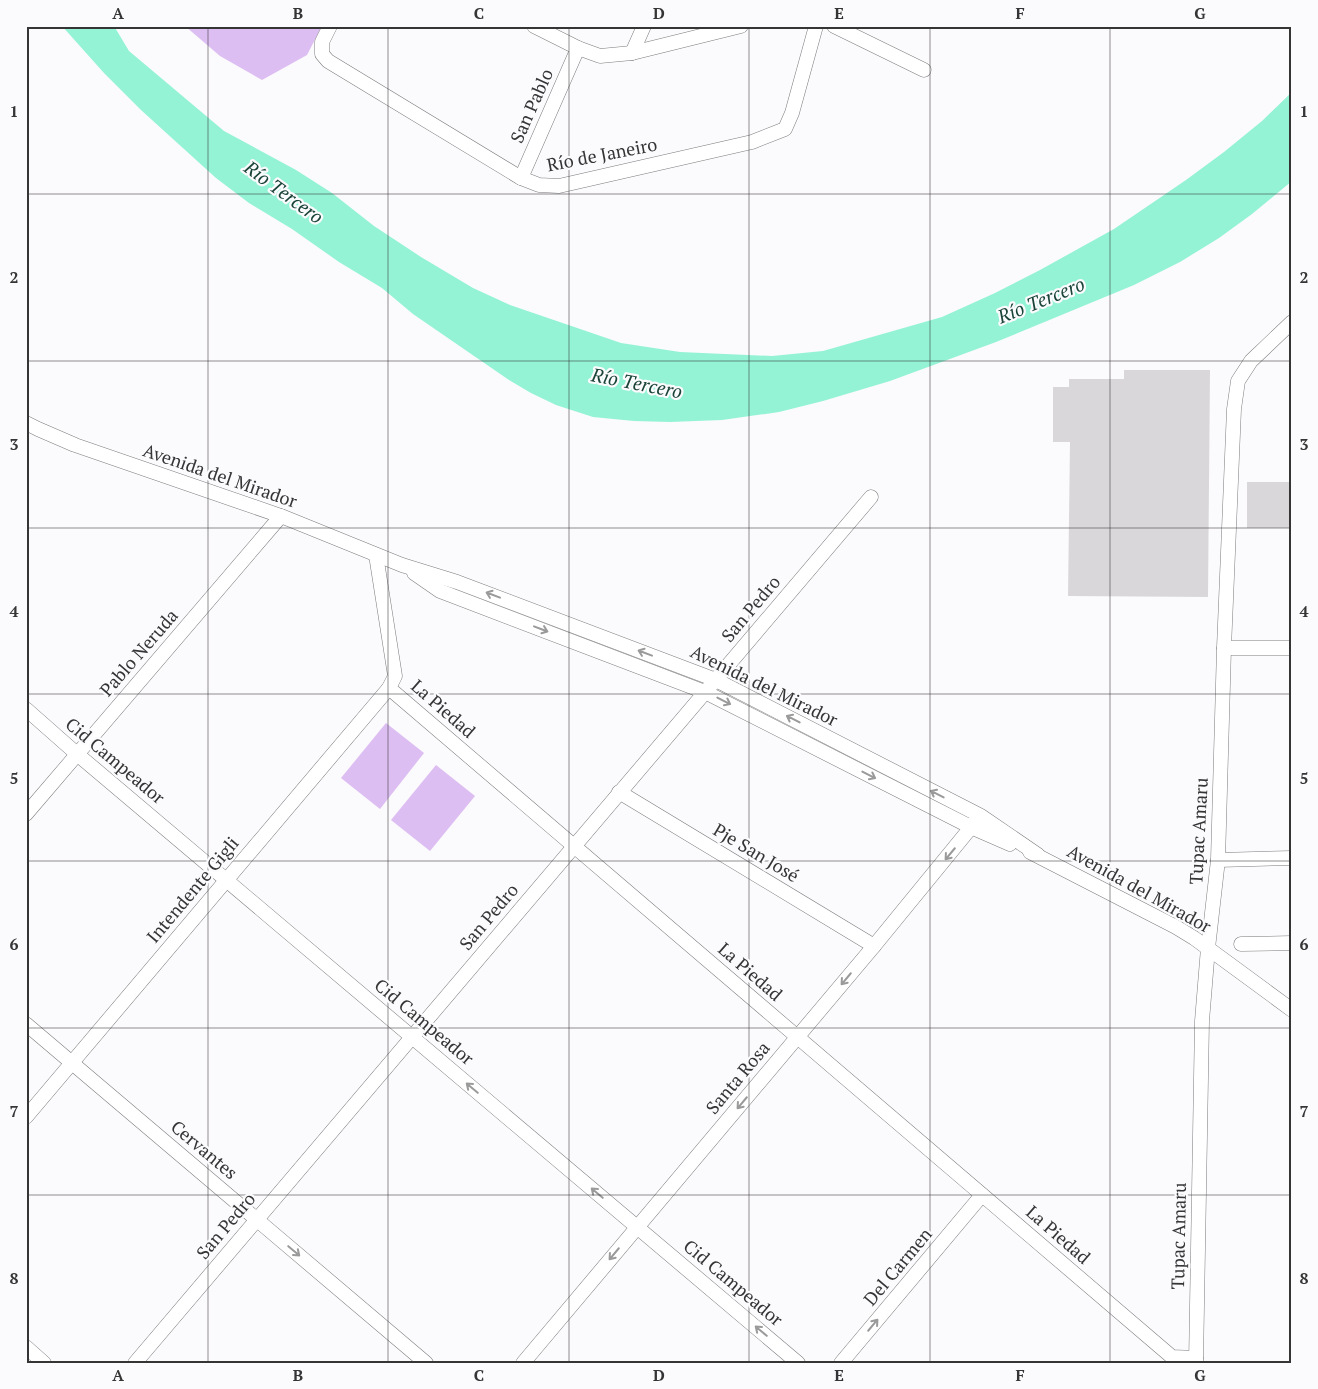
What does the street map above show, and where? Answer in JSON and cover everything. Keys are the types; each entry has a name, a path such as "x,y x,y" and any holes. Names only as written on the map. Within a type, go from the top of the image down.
{"street":[{"name":"Río de Janeiro","path":"330,26 322,42 322,54 328,61 521,178 539,185 559,186 752,142 785,128 792,113 816,26"},
{"path":"534,26 578,48 600,56 632,53 741,26"},
{"path":"632,53 644,26"},
{"path":"837,28 858,26"},
{"path":"837,28 924,70"},
{"name":"San Pablo","path":"521,178 578,48"},
{"name":"Tupac Amaru","path":"1196,1360 1202,1021 1218,860 1224,648 1234,409 1238,381 1251,361 1292,322"},
{"name":"Avenida del Mirador","path":"26,423 75,445 281,516 402,565 457,582 716,680 981,816 1038,855"},
{"name":"San Pedro","path":"135,1363 871,497"},
{"name":"Pablo Neruda","path":"26,814 281,516"},
{"name":"La Piedad","path":"376,555 395,676 389,688 982,1195 1170,1360 1196,1360"},
{"name":"Avenida del Mirador","path":"402,565 440,591 705,692 971,827 1038,855 1176,927 1208,948 1292,1010"},
{"path":"1224,648 1292,648"},
{"name":"Intendente Gigli","path":"26,1117 389,688"},
{"name":"Cid Campeador","path":"26,709 798,1363"},
{"name":"Pje San José","path":"619,792 874,946"},
{"name":"Santa Rosa","path":"523,1363 981,816"},
{"path":"1218,860 1292,858"},
{"path":"1241,944 1292,943"},
{"name":"Cervantes","path":"26,1024 426,1363"},
{"name":"Del Carmen","path":"841,1363 982,1195"},
{"path":"26,1347 44,1363"}],"shaded area":[{"path":"185,26 322,26 307,55 262,80 220,56"},
{"path":"386,723 424,753 380,809 341,778"},
{"path":"436,765 475,796 430,851 391,820"}],"water":[{"name":"Río Tercero","path":"62,26 114,26 129,51 224,131 296,170 332,193 374,226 473,288 510,305 621,343 680,352 772,356 823,351 942,317 1040,270 1114,229 1224,152 1262,121 1292,92 1292,181 1219,238 1180,262 1134,285 996,342 890,381 779,412 722,420 670,422 593,417 556,405 509,380 413,314 382,288 249,203 216,178 141,110 104,73"}],"building":[{"path":"1124,370 1210,370 1208,597 1068,596 1070,442 1053,442 1053,387 1069,387 1069,379 1124,379"},
{"path":"1247,482 1292,482 1292,528 1247,528"}]}
